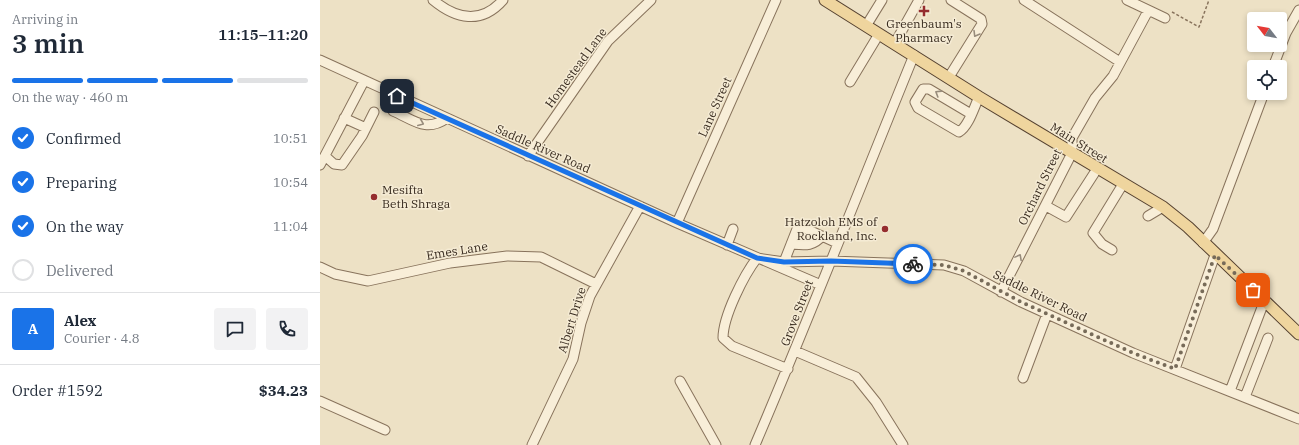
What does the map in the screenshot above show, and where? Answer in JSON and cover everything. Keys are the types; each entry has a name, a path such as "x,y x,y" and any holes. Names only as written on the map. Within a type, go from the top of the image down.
{"main road":[{"name":"Main Street","path":"826,0 979,97 1097,169 1163,207 1188,227 1215,255 1299,334"}],"street":[{"path":"433,0 454,14 466,18 489,11 503,0"},
{"name":"Homestead Lane","path":"528,156 608,41 651,0"},
{"name":"Lane Street","path":"677,223 776,0"},
{"path":"866,26 882,0"},
{"path":"895,43 918,0"},
{"path":"949,77 982,24 981,19 951,0"},
{"path":"1024,0 1120,62"},
{"path":"1127,0 1148,11 1168,15"},
{"path":"1276,60 1286,33 1299,10"},
{"name":"Orchard Street","path":"1001,292 1072,153 1072,138 1120,62 1148,11"},
{"path":"850,82 879,34"},
{"name":"Grove Street","path":"755,445 796,351 837,243 914,55"},
{"name":"Saddle River Road","path":"320,60 677,223 821,285"},
{"path":"320,165 364,81"},
{"path":"971,114 929,88 923,89 915,102 918,108 959,132 962,130 971,114 979,97"},
{"path":"384,90 390,108 393,111 426,126 437,125 447,118"},
{"path":"1203,243 1212,229 1261,100"},
{"path":"325,156 334,164 342,165 366,128 374,112"},
{"path":"344,118 366,128"},
{"path":"1046,206 1066,217 1097,169"},
{"path":"1112,250 1102,244 1094,233 1123,184"},
{"name":"Albert Drive","path":"532,445 573,360 581,323 590,296 640,206"},
{"path":"1148,216 1163,207"},
{"path":"784,262 796,229 800,226 837,243"},
{"path":"727,245 733,230"},
{"path":"791,244 808,245 816,243 822,236"},
{"path":"1175,369 1215,255"},
{"name":"Emes Lane","path":"320,268 335,274 368,282 450,263 507,256 541,257 596,284"},
{"path":"757,258 747,272 723,327 723,338 732,346 788,369"},
{"name":"Saddle River Road","path":"757,258 784,262 831,261 944,265 964,271 1001,292 1133,353 1299,419"},
{"path":"1230,391 1264,302"},
{"path":"1023,378 1047,314"},
{"path":"1245,397 1268,338"},
{"path":"796,351 856,377 876,402 902,445"},
{"path":"680,381 716,445"},
{"path":"320,401 385,430"}],"path":[{"path":"1168,15 1199,27 1209,0"}],"way so far":[{"path":"913,264 944,265 964,271 1021,302 1133,353 1175,369 1215,255 1253,290"}],"place":[{"name":"Greenbaum's Pharmacy","path":"924,11"},
{"name":"Mesifta Beth Shraga","path":"374,197"},
{"name":"Hatzoloh EMS of Rockland, Inc.","path":"885,229"}],"route":[{"path":"397,96 757,258 784,262 831,261 913,264"}]}
